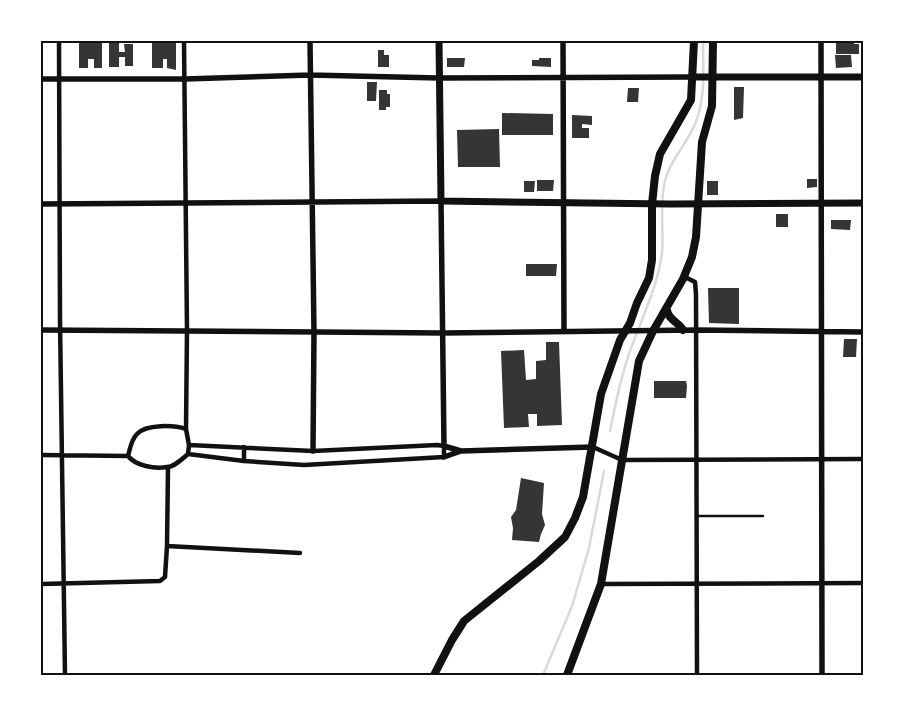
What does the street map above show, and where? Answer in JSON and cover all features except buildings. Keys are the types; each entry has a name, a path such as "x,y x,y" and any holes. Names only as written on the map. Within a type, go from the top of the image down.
{"main road":[{"path":"439,41 441,201 653,204 863,203"},
{"path":"434,675 464,621 539,561 565,536 575,518 583,497 601,394 620,340 630,323 649,278 652,260 655,176 660,154 691,100 695,77 694,41"},
{"path":"570,672 601,584 639,361 650,331 667,310 692,257 696,237 702,142 712,106 713,41"},
{"path":"695,77 863,76"},
{"path":"667,310 667,314 683,330"}],"street":[{"path":"59,41 60,330 65,675"},
{"path":"184,41 187,330 186,429 189,445 188,454"},
{"path":"310,41 314,332 313,451"},
{"path":"563,41 562,203 564,331"},
{"path":"821,41 822,675"},
{"path":"41,79 185,79 310,75 440,78 563,76 695,77"},
{"path":"41,204 441,201 444,457"},
{"path":"683,279 692,280 696,285 697,675"},
{"path":"41,330 443,333 683,330 863,332"},
{"path":"128,456 135,435 142,429 176,426 186,429"},
{"path":"189,445 313,451 444,446 461,452"},
{"path":"244,447 244,461"},
{"path":"128,456 132,461 140,465 168,468 188,454 244,461 304,465 444,457 461,452 593,447 622,460 863,459"},
{"path":"41,455 128,456"},
{"path":"41,584 160,581 165,577 168,468"},
{"path":"167,546 300,553"},
{"path":"601,584 863,583"}],"lane":[{"path":"696,516 764,516"}],"waterway":[{"path":"610,431 626,365 660,265 662,253 662,199 667,173 692,131 699,114 703,83 703,41"},
{"path":"543,675 572,606 589,548 604,471"}]}
